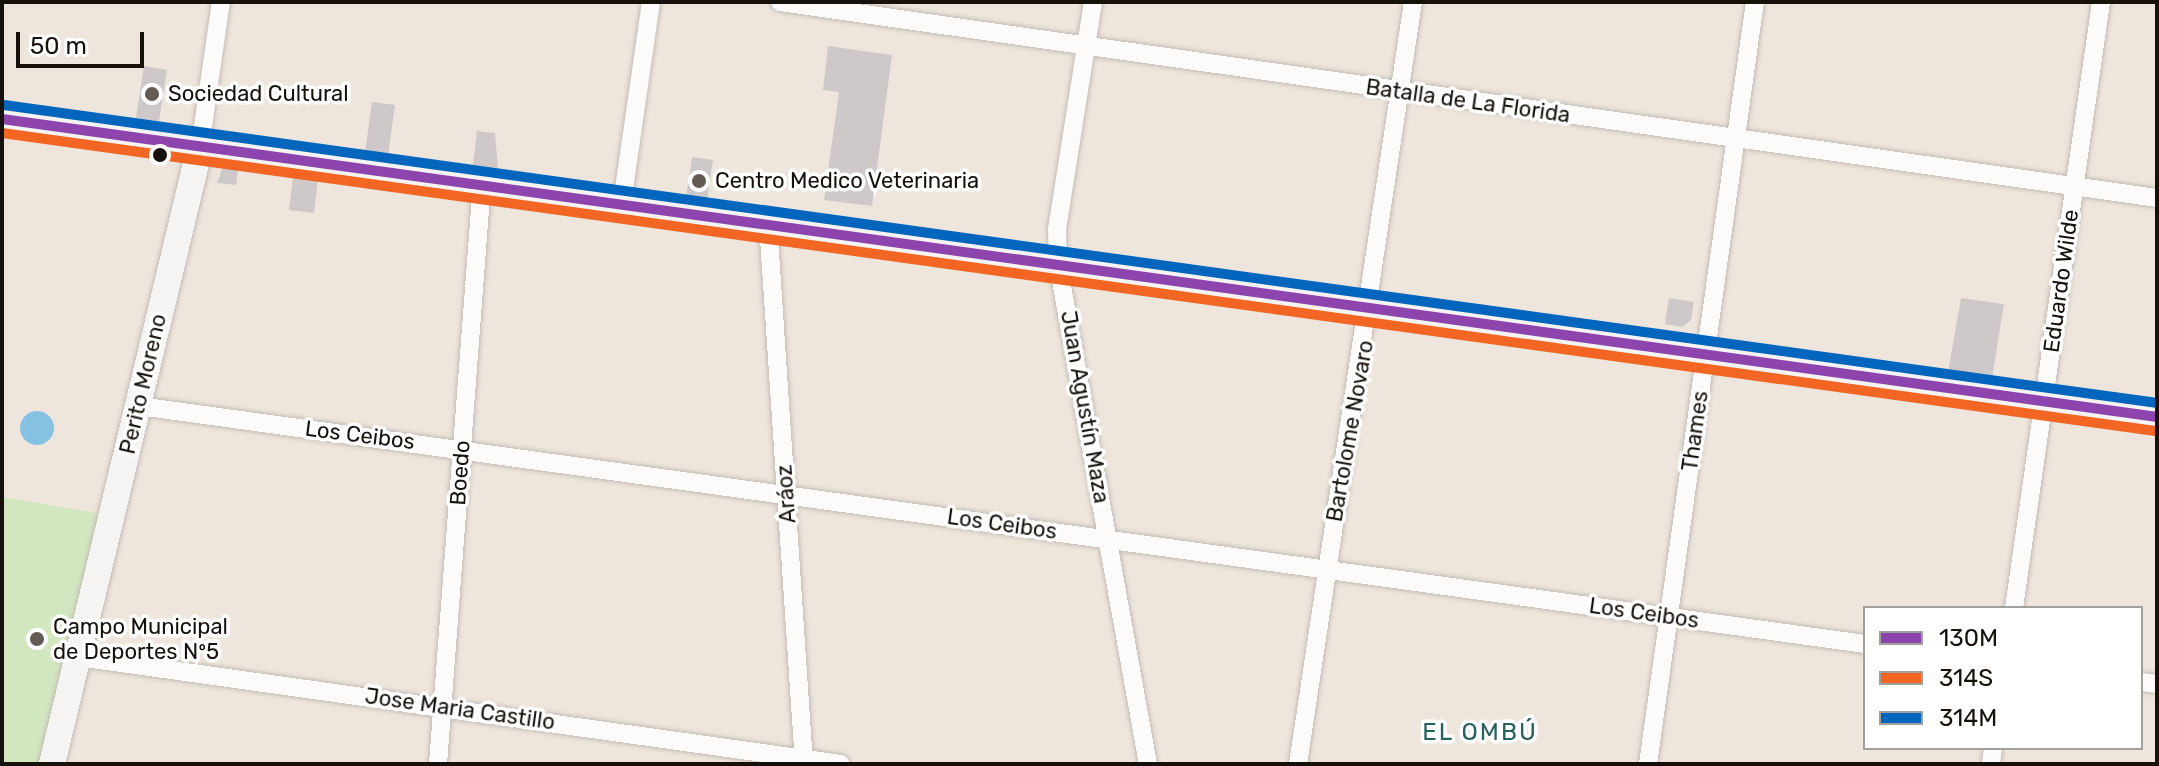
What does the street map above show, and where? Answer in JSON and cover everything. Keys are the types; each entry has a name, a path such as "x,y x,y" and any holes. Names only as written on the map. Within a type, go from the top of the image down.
{"main road":[{"path":"2,119 2157,417"},
{"name":"Perito Moreno","path":"52,764 200,147"}],"street":[{"name":"Perito Moreno","path":"200,147 221,2"},
{"path":"622,203 651,2"},
{"name":"Batalla de La Florida","path":"780,2 2157,198"},
{"name":"Juan Agustín Maza","path":"1093,2 1057,230 1058,264 1148,764"},
{"name":"Bartolome Novaro","path":"1298,764 1326,569 1371,309 1413,2"},
{"name":"Thames","path":"1648,764 1755,2"},
{"name":"Eduardo Wilde","path":"2014,606 2101,2"},
{"name":"Boedo","path":"438,764 482,183"},
{"name":"Aráoz","path":"768,223 804,761"},
{"name":"Los Ceibos","path":"139,406 462,448 1863,644"},
{"name":"Jose Maria Castillo","path":"78,657 841,764"}],"green space":[{"name":"Campo Municipal de Deportes Nº5","path":"2,497 102,514 40,764 2,764"}],"water":[{"path":"37,411 49,416 54,428 49,440 37,445 25,440 20,428 25,416"}],"building":[{"path":"828,46 892,55 872,206 824,200 839,92 823,90"},
{"name":"Sociedad Cultural","path":"144,66 167,70 159,121 136,118"},
{"path":"372,102 395,105 388,156 365,153"},
{"path":"477,131 495,133 498,168 473,165"},
{"name":"Centro Medico Veterinaria","path":"692,157 713,160 707,200 686,197"},
{"path":"223,166 238,168 236,185 217,183"},
{"path":"293,177 318,180 314,213 289,210"},
{"path":"1669,298 1694,302 1691,320 1682,327 1665,324"},
{"path":"1961,298 2004,304 1992,378 1948,372"}],"transit line":[{"name":"314M","path":"4,105 2157,403"},
{"name":"130M","path":"2,119 2157,417"},
{"name":"314S","path":"2,133 2155,431"}],"place":[{"name":"Sociedad Cultural","path":"152,94"},
{"name":"Centro Medico Veterinaria","path":"699,181"},
{"name":"Campo Municipal de Deportes Nº5","path":"37,639"}],"district":[{"name":"EL OMBÚ","path":"1480,733"}]}
